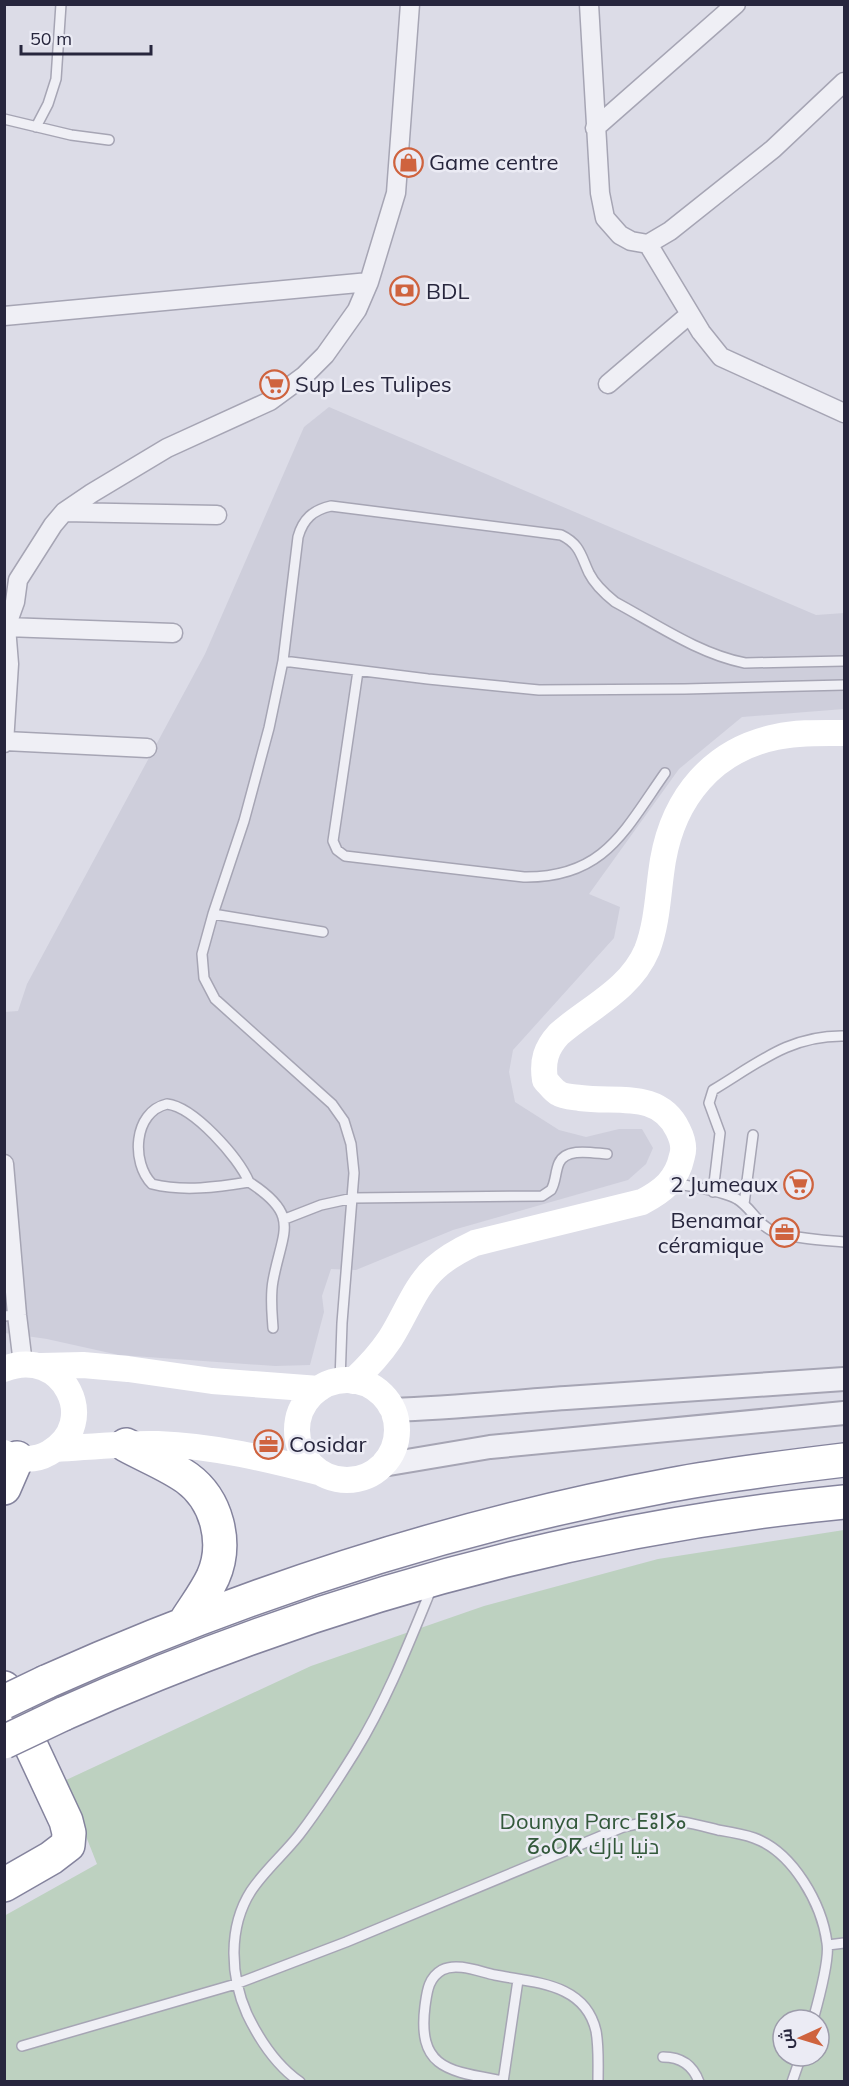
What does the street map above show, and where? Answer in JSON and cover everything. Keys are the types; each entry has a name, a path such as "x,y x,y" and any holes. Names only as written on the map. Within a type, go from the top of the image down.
{"highway":[{"path":"126,1445 188,1479 207,1499 217,1524 220,1551 213,1577 183,1624"},
{"path":"4,1488 11,1456"},
{"path":"4,1702 45,1682 183,1624 391,1553 580,1503 762,1470 844,1460"},
{"path":"4,1742 63,1714 197,1657 348,1604 536,1553 659,1527 844,1502"},
{"path":"4,1688 66,1821 69,1833 68,1845 51,1858 4,1885"}],"main road":[{"path":"322,1473 306,1458 298,1437 300,1415 304,1405 373,1360 391,1338 415,1295 433,1269 449,1256 475,1243 642,1202 658,1194 671,1183 680,1167 683,1152 682,1138 668,1114 646,1102 593,1100 558,1094 545,1080 544,1057 550,1044 559,1034 621,987 635,970 646,951 655,916 669,830 699,780 723,758 749,745 777,736 844,733"},
{"path":"11,1456 34,1458 56,1449 156,1444 218,1450 279,1462 322,1473 332,1478 354,1480 365,1477 383,1465 394,1446 396,1435 387,1402 391,1338"},
{"path":"19,1361 128,1369 212,1381 338,1383 373,1388 387,1402"},
{"path":"19,1361 52,1371 68,1387 74,1409 70,1432 56,1449"}],"street":[{"path":"147,748 5,742 6,627 15,602 11,577 64,512 167,448 270,401 304,376 342,333 357,310 369,282 396,194 410,4"},
{"path":"590,4 600,194 605,218 620,235 631,241 648,244 670,231 773,149 841,90"},
{"path":"595,128 736,4"},
{"path":"648,244 701,332 721,357 844,413"},
{"path":"4,316 369,282"},
{"path":"608,384 690,314"},
{"path":"64,512 217,515"},
{"path":"6,627 173,633"},
{"path":"4,1164 11,1316 19,1361"},
{"path":"387,1402 478,1406 521,1401 686,1392 844,1378"},
{"path":"383,1465 490,1447 844,1413"}],"lane":[{"path":"36,127 48,104 56,79 61,4"},
{"path":"4,119 71,135 109,140"},
{"path":"338,1383 353,1198 354,1173 351,1144 344,1122 332,1104 223,1008 208,990 204,978 202,954 254,789 283,662 301,528 313,513 331,506 561,535 576,544 589,573 604,594 704,650 745,663 844,662"},
{"path":"283,662 539,690 844,685"},
{"path":"358,671 333,841 337,850 345,856 524,878 547,878 570,872 590,863 609,849 665,773"},
{"path":"213,914 323,932"},
{"path":"713,1192 720,1141 719,1124 709,1102 713,1090 790,1044 819,1037 844,1036"},
{"path":"249,1182 180,1188 152,1184 141,1169 142,1124 146,1117 159,1106 175,1105 183,1108 228,1149 249,1182 277,1204 285,1219 284,1238 272,1288 273,1328"},
{"path":"744,1204 753,1135"},
{"path":"285,1219 321,1205 353,1198 542,1196 551,1190 559,1163 564,1156 572,1153 607,1154"},
{"path":"671,1183 734,1197 744,1204 760,1222 775,1232 844,1242"},
{"path":"300,2082 273,2056 252,2025 236,1984 234,1955 237,1922 251,1891 318,1810 360,1744 395,1676 436,1579"},
{"path":"22,2046 236,1984 346,1942 623,1827 657,1820 688,1823 754,1838 772,1847 788,1860 801,1876 821,1920 828,1945 816,2008"},
{"path":"828,1945 844,1943"},
{"path":"518,1980 503,2081 445,2066 429,2051 423,2030 426,1996 431,1981 447,1968 462,1968 563,1989 572,1995 587,2010 596,2031 598,2082"},
{"path":"663,2057 682,2060 690,2066 699,2082"}],"shaded area":[{"path":"329,407 816,615 844,613 844,709 742,717 679,769 589,894 620,907 614,938 513,1050 509,1072 515,1102 559,1130 586,1137 619,1129 642,1129 653,1148 646,1164 628,1180 453,1230 356,1270 331,1269 322,1296 324,1312 310,1365 275,1366 119,1355 47,1339 5,1333 4,1012 18,1011 27,984 205,654 304,427"}],"green space":[{"name":"Dounya Parc ⴹⵓⵏⵢⴰ ⵒⴰⵔⴽ دنيا بارك","path":"844,1530 844,2081 5,2081 4,1916 97,1864 64,1781 311,1666 484,1606 658,1559"}],"place":[{"name":"Game centre","path":"408,162"},
{"name":"BDL","path":"405,291"},
{"name":"Sup Les Tulipes","path":"274,384"},
{"name":"2 Jumeaux","path":"799,1184"},
{"name":"Benamar céramique","path":"785,1233"},
{"name":"Cosidar","path":"268,1444"}]}
